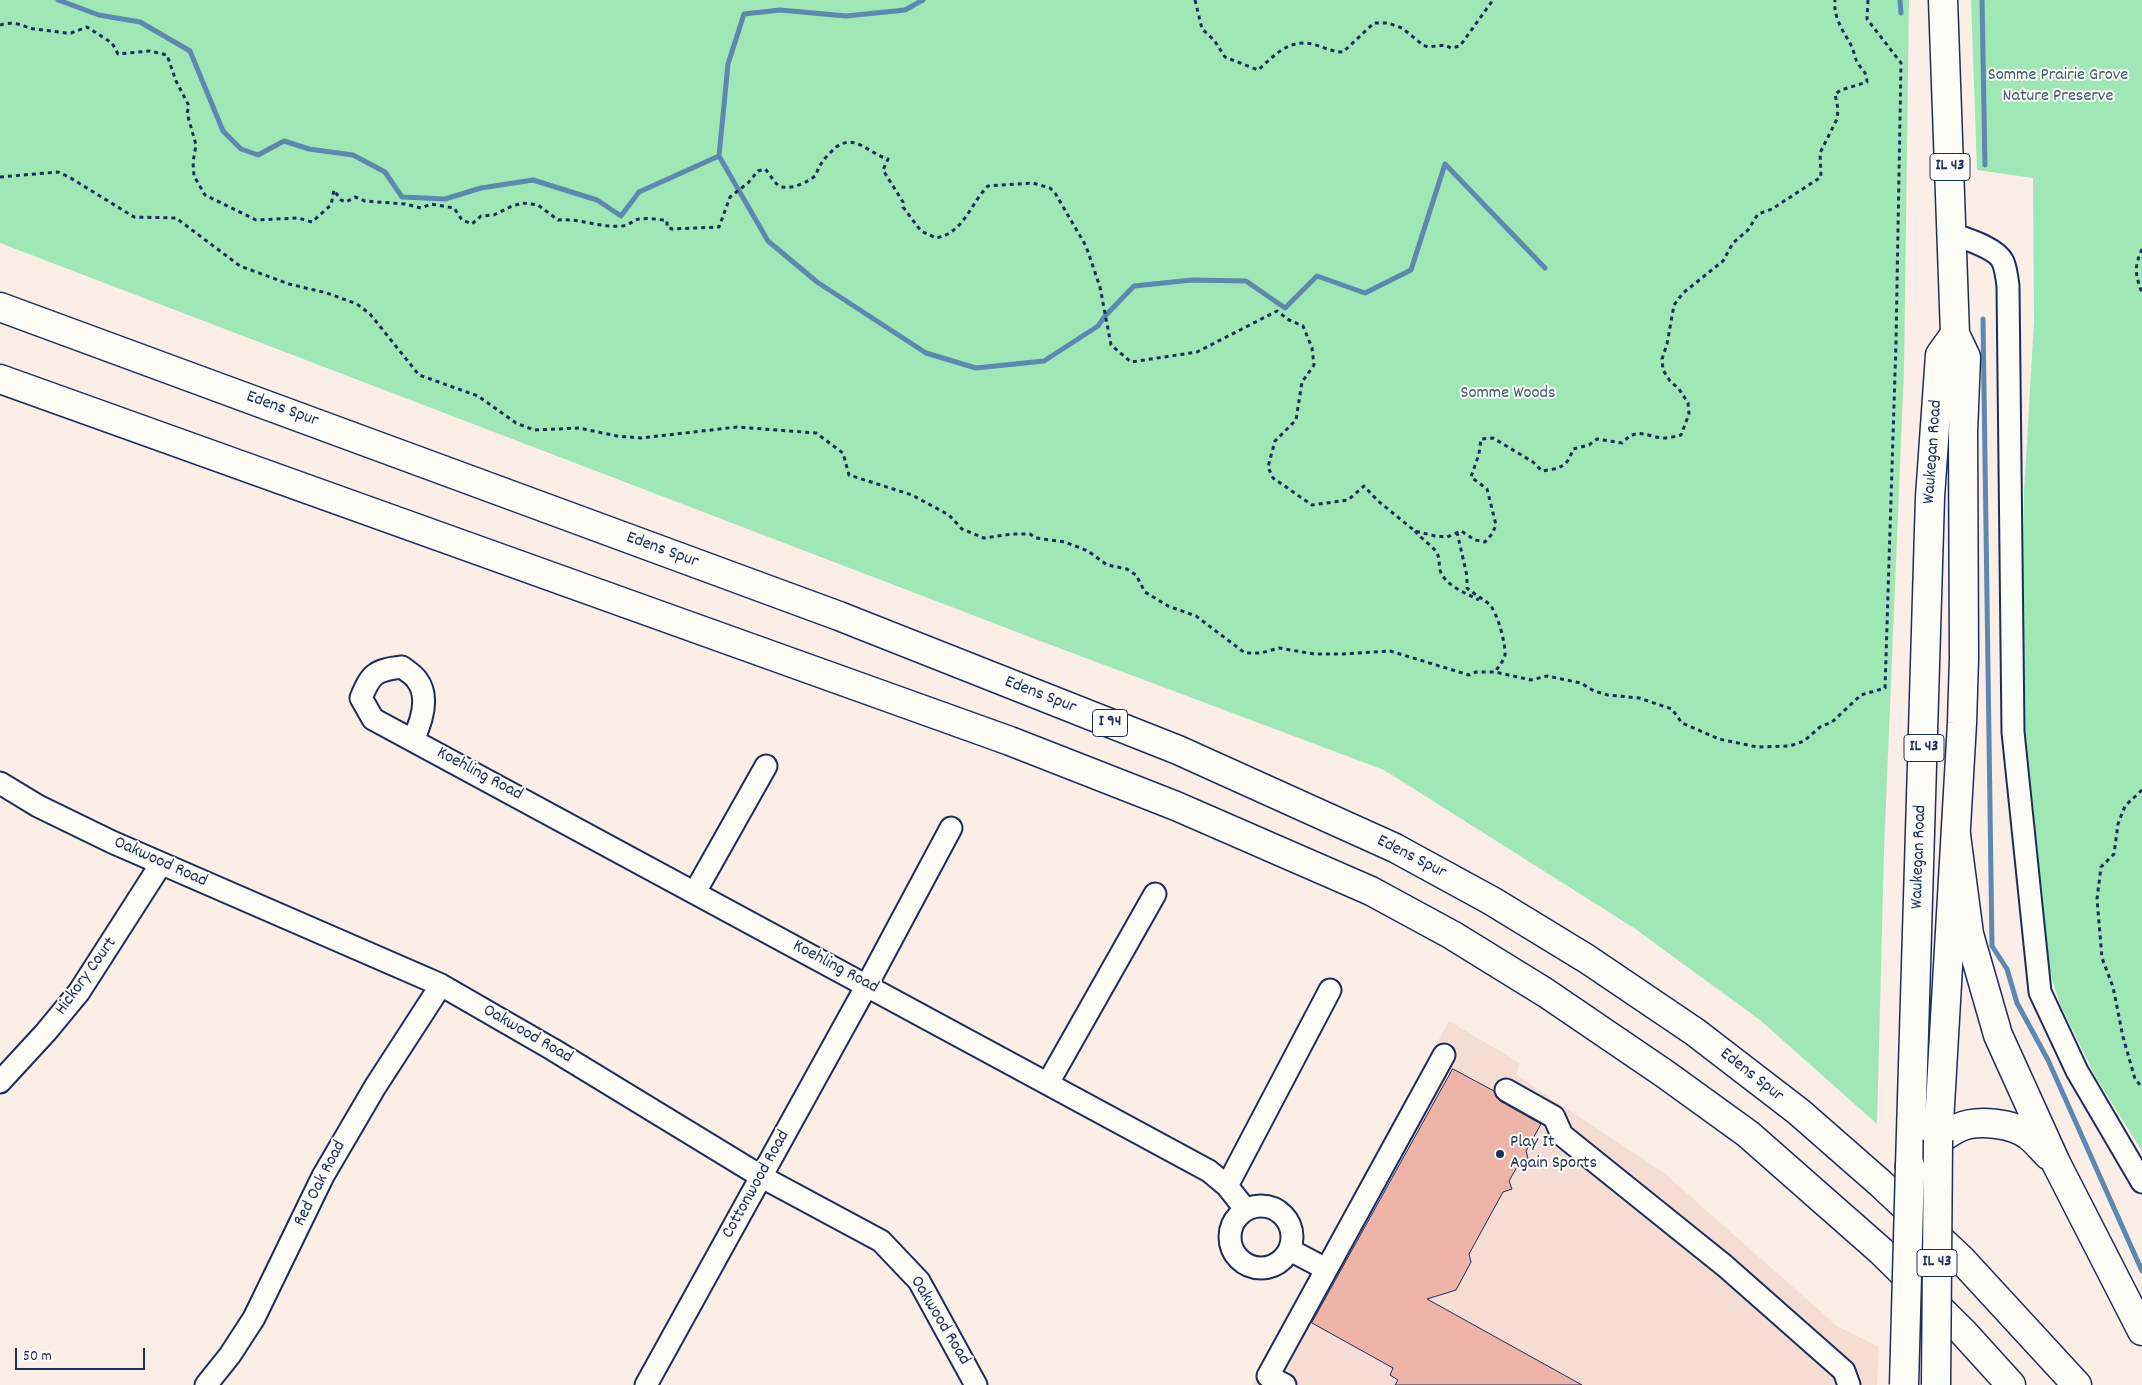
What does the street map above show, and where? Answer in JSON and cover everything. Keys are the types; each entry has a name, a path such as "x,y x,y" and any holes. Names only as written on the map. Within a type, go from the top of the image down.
{"main road":[{"name":"Waukegan Road","path":"1936,1385 1938,1140 1956,835 1964,658 1963,432 1966,357 1955,334 1942,0"},
{"name":"Edens Spur","path":"0,308 839,616 1178,750 1395,848 1492,901 1587,959 1695,1032 1799,1112 1880,1183 1961,1259 2077,1385"},
{"name":"Waukegan Road","path":"1904,1385 1930,497 1940,355 1955,334"},
{"path":"0,379 1010,741 1176,806 1371,891 1452,935 1546,993 1665,1074 1748,1134 1881,1252 1963,1332 2011,1385"},
{"path":"1956,835 1969,934 1998,1035 2056,1163 2142,1331"},
{"path":"1910,1166 1938,1140 1960,1127 2000,1123 2028,1134 2056,1163"}],"street":[{"path":"1952,234 1977,243 1996,254 2003,262 2008,286 2012,732 2040,992 2077,1071 2142,1182"},
{"name":"Koehling Road","path":"413,740 1210,1171 1227,1186 1246,1210"},
{"path":"695,892 766,766"},
{"name":"Oakwood Road","path":"0,784 38,806 112,842 441,985 552,1049 762,1177 880,1241 919,1281 976,1385"},
{"name":"Cottonwood Road","path":"646,1385 762,1177 951,828"},
{"name":"Hickory Court","path":"0,1082 46,1032 79,992 162,864"},
{"path":"1048,1083 1155,894"},
{"name":"Red Oak Road","path":"206,1385 230,1355 254,1318 323,1176 375,1087 441,985"},
{"path":"1227,1186 1247,1144 1330,990"},
{"path":"1285,1385 1268,1376 1444,1055"},
{"path":"1506,1090 1554,1117 1562,1135 1725,1266 1844,1371 1850,1385"},
{"path":"1256,1206 1266,1206 1276,1209 1284,1216 1290,1224 1292,1235 1290,1250 1284,1258 1270,1266 1255,1267 1245,1263 1234,1251 1230,1236 1235,1221 1246,1210 1256,1206"},
{"path":"1290,1250 1326,1269"}],"path":[{"path":"1195,0 1202,28 1214,40 1225,57 1258,70 1279,50 1305,43 1333,52 1343,52 1374,23 1388,23 1402,28 1428,47 1445,44 1451,48 1460,46 1493,0"},
{"path":"1415,531 1434,536 1447,536 1460,531 1475,540 1485,542 1492,534 1496,525 1487,489 1470,477 1479,454 1481,439 1493,438 1533,462 1542,471 1562,467 1569,460 1573,449 1589,445 1597,439 1622,443 1639,432 1666,438 1681,435 1689,414 1688,402 1666,376 1663,370 1662,359 1668,344 1674,305 1683,293 1723,261 1733,242 1748,230 1758,214 1772,209 1821,177 1820,153 1837,119 1838,109 1835,94 1841,90 1867,82 1866,72 1857,62 1853,49 1843,32 1834,10 1835,0"},
{"path":"0,177 58,172 134,217 176,218 240,266 289,284 327,293 358,304 370,314 419,376 478,396 516,423 534,430 579,428 617,436 641,438 737,427 816,433 842,453 849,476 912,495 949,515 962,529 984,538 1012,534 1030,534 1036,538 1065,542 1088,551 1107,565 1127,569 1136,575 1145,592 1168,606 1196,616 1245,652 1261,653 1279,648 1314,654 1390,651 1469,675 1476,672 1495,672 1531,680 1547,676 1559,678 1581,683 1594,691 1639,698 1672,710 1682,723 1719,739 1756,747 1790,746 1804,741 1820,727 1832,722 1861,695 1885,688 1896,332 1901,63 1867,19 1868,0"},
{"path":"0,25 5,23 23,25 28,28 71,33 87,27 112,43 118,54 150,51 167,55 176,81 189,106 187,113 196,145 192,162 194,176 205,195 256,220 298,218 312,222 320,217 331,205 334,190 341,200 346,202 355,196 365,201 405,204 421,208 432,204 454,208 462,220 472,224 482,216 494,215 510,206 529,203 538,205 558,220 577,220 620,226 631,224 638,219 660,219 667,221 667,227 672,229 712,228 719,227 730,197 748,183 758,171 765,170 778,186 785,188 803,183 816,175 818,166 837,146 847,142 860,145 888,159 883,170 903,202 903,206 921,231 936,238 951,232 960,224 988,186 1033,183 1050,188 1065,207 1086,246 1100,287 1111,345 1131,362 1197,352 1277,311 1289,320 1304,326 1312,348 1314,366 1302,382 1296,420 1275,441 1268,467 1273,478 1312,505 1334,504 1348,500 1364,486 1378,501 1436,551 1440,560 1441,572 1450,584 1489,605"},
{"path":"2142,248 2135,265 2142,293"},
{"path":"1457,532 1467,576 1467,588 1489,605 1497,615 1500,632 1505,644 1502,663 1495,672"},
{"path":"2142,790 2125,806 2118,824 2114,854 2102,867 2097,899 2102,958 2113,986 2123,1037 2135,1079 2142,1087"}],"shaded area":[{"path":"1449,1021 1520,1063 1516,1075 1663,1172 1837,1326 1879,1347 1877,1385 1252,1385"}],"green space":[{"name":"Somme Woods","path":"0,0 1909,0 1904,369 1884,850 1877,1124 1760,1020 1634,928 1384,770 1043,642 0,243"},
{"name":"Somme Prairie Grove Nature Preserve","path":"1971,0 2142,0 2142,1151 2095,1076 2060,1004 2044,954 2025,737 2022,636 2024,492 2034,322 2033,178 1977,170"}],"building":[{"path":"1453,1069 1494,1091 1500,1101 1541,1124 1526,1151 1528,1158 1521,1160 1509,1181 1512,1189 1503,1192 1469,1254 1471,1262 1456,1290 1427,1299 1582,1385 1395,1385 1398,1380 1390,1375 1393,1368 1312,1323"}],"waterway":[{"path":"58,0 99,15 140,22 190,51 223,131 241,149 258,155 284,141 309,149 353,155 385,172 402,197 445,199 481,188 533,180 597,200 621,216 639,192 719,156"},
{"path":"923,0 905,10 846,16 780,10 744,14 728,64 719,156 768,241 817,282 926,353 976,368 1044,361 1098,326 1134,286 1192,280 1246,281 1285,308 1317,276 1365,293 1411,270 1445,164 1545,268"},
{"path":"1900,0 1901,13"},
{"path":"1982,0 1985,165"},
{"path":"1983,319 1992,946 2007,969 2017,1003 2048,1060 2142,1271"}],"place":[{"name":"Play It Again Sports","path":"1500,1154"}]}
